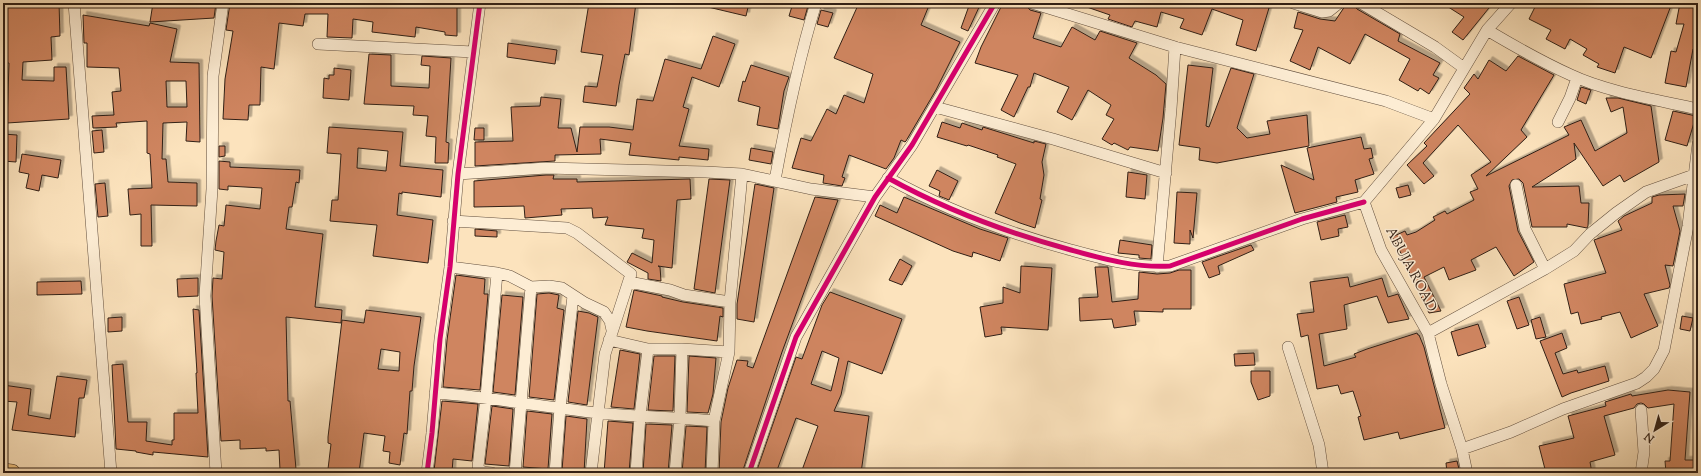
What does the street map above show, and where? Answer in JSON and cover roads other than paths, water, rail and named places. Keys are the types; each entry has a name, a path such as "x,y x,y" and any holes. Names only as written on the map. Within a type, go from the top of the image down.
{"main road":[{"path":"3,472 12,473"}],"street":[{"path":"74,3 111,473"},
{"path":"216,473 205,296 212,189 213,76 223,3"},
{"path":"427,473 436,393 440,339 450,267 458,174 480,3"},
{"path":"775,180 787,115 804,42 816,3"},
{"path":"749,473 796,336 876,197 912,145 996,3"},
{"path":"1032,3 1175,46 1386,101 1434,118"},
{"path":"1293,3 1322,12 1329,11 1338,3"},
{"path":"1362,3 1435,47 1464,68"},
{"path":"888,178 920,196 957,212 1024,237 1096,257 1132,265 1157,267 1170,266 1302,219 1364,202 1434,118 1487,30 1511,3"},
{"path":"1487,30 1530,55 1576,78 1604,87 1698,109"},
{"path":"318,44 473,52"},
{"path":"1157,267 1166,173 1175,46"},
{"path":"1558,122 1570,98 1576,78"},
{"path":"935,107 1053,139 1166,173"},
{"path":"1462,449 1511,432 1562,409 1638,383 1654,369 1664,350 1688,226 1698,144"},
{"path":"458,174 546,168 706,172 742,174 811,189 876,197"},
{"path":"712,473 714,422 729,352 730,302 742,174"},
{"path":"1428,333 1545,269 1574,251 1590,234 1646,192 1694,175"},
{"path":"1516,185 1525,229 1545,269"},
{"name":"ABUJA ROAD","path":"1364,202 1381,250 1428,333 1441,384 1462,449 1467,473"},
{"path":"453,221 567,228 577,233 630,273 631,277 605,354 591,473"},
{"path":"450,267 510,276 531,287 549,286 562,288 573,296 604,312 610,321 611,335"},
{"path":"492,473 482,472 478,467 497,273"},
{"path":"629,282 670,290 684,295 730,302"},
{"path":"515,473 531,287"},
{"path":"555,473 560,408 573,296"},
{"path":"611,335 648,349 682,349 729,352"},
{"path":"1288,347 1319,445 1323,473"},
{"path":"636,473 640,416 648,349"},
{"path":"675,473 680,418 682,349"},
{"path":"436,393 486,397 599,413 680,418 714,422"},
{"path":"1641,410 1644,452 1641,473"}]}
